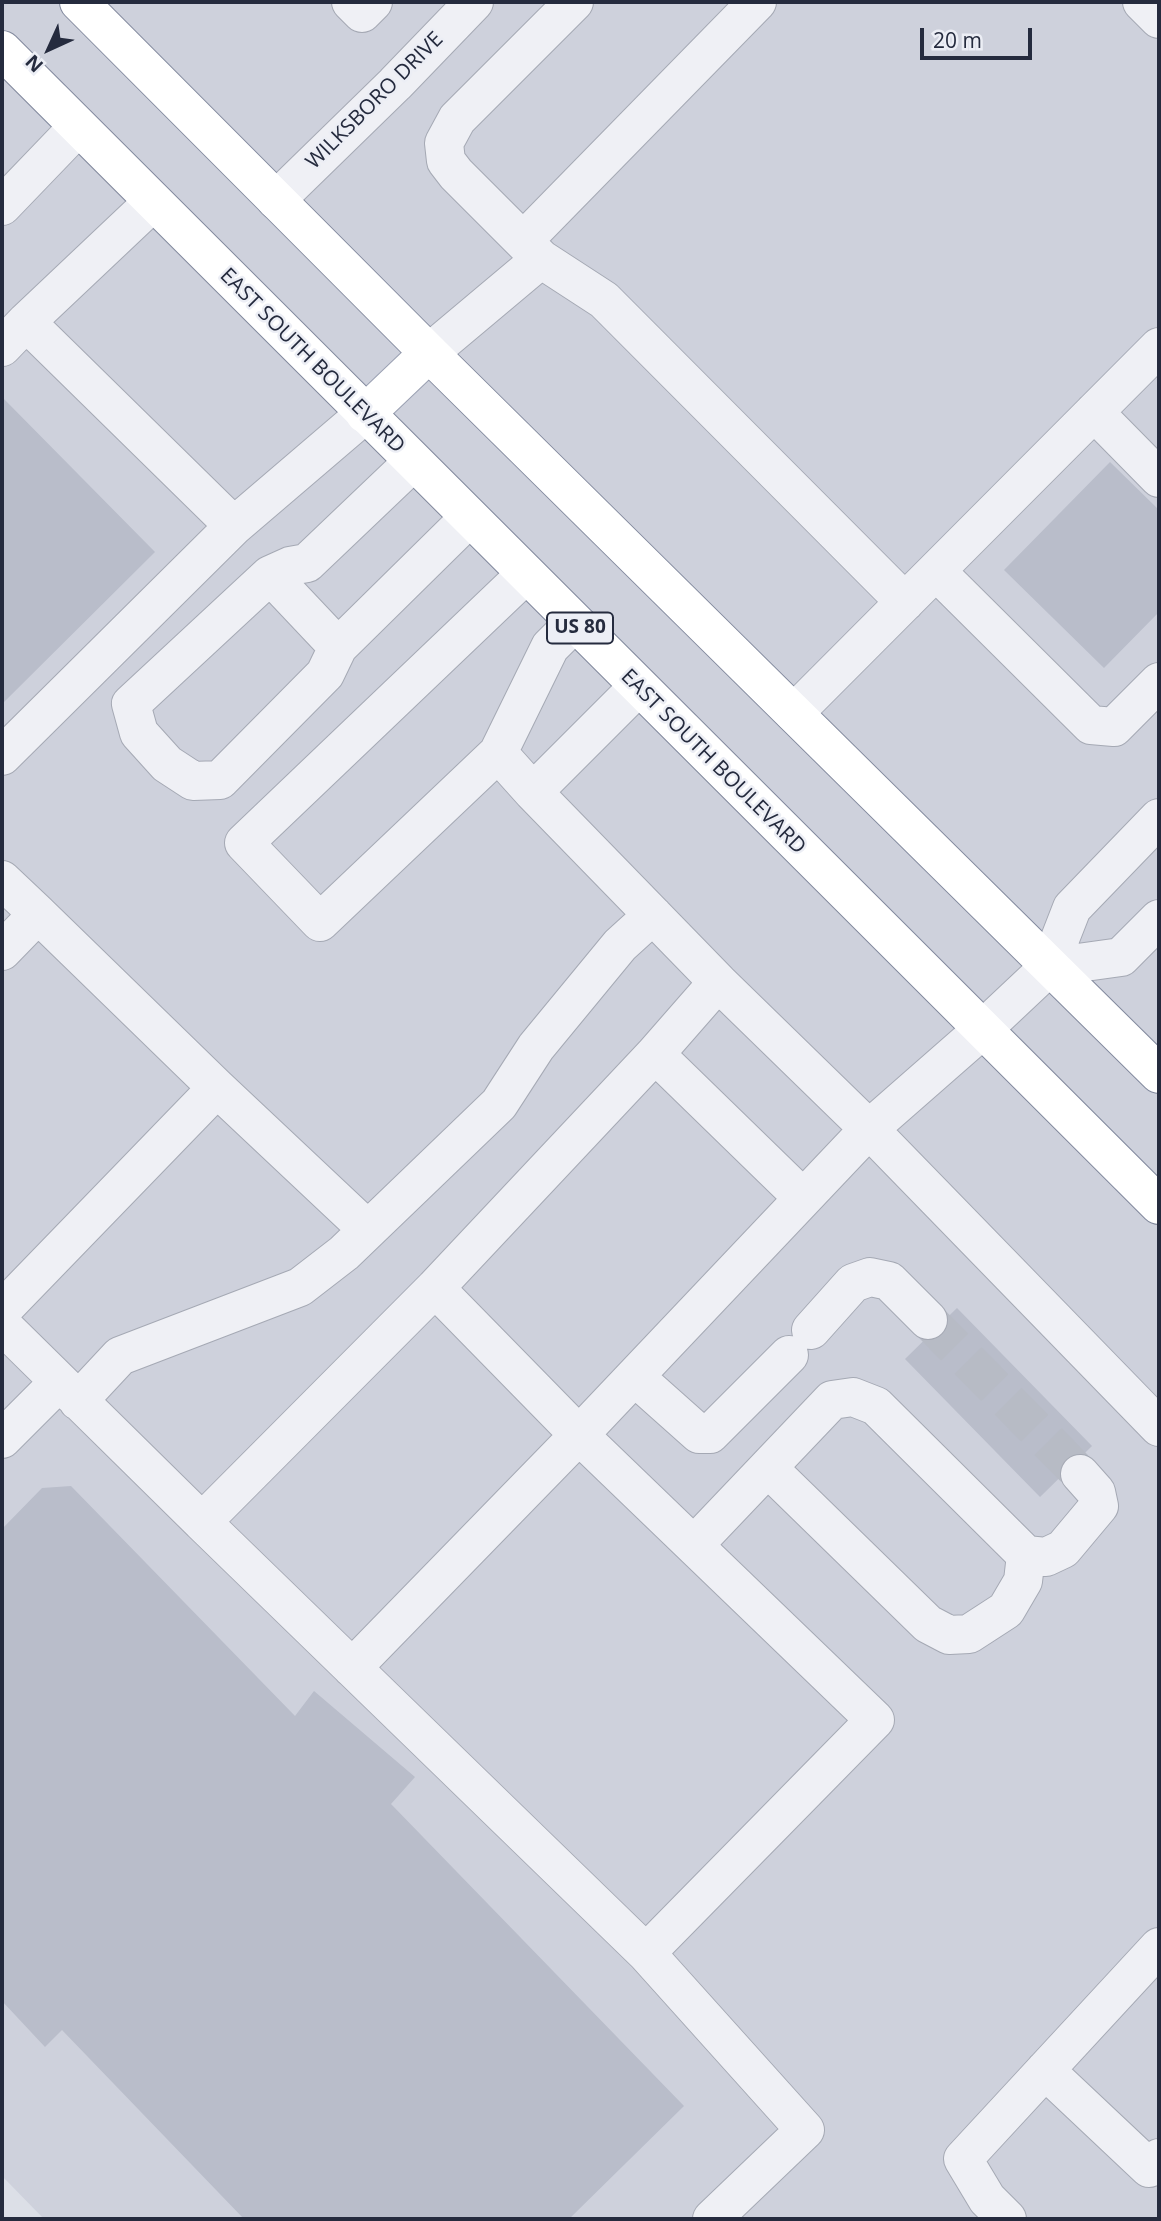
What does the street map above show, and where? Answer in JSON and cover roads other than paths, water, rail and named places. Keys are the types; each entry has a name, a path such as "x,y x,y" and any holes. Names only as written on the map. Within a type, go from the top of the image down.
{"main road":[{"path":"79,2 429,353 1159,1074"},
{"name":"EAST SOUTH BOULEVARD","path":"2,50 1159,1205"},
{"path":"365,414 429,353"}],"street":[{"path":"351,2 362,13 373,2"},
{"name":"WILKSBORO DRIVE","path":"276,200 395,84 474,2"},
{"path":"574,2 457,119 444,143 446,161 532,250 604,300 905,602"},
{"path":"1142,2 1159,19"},
{"path":"429,353 532,250 744,6"},
{"path":"2,206 78,127"},
{"path":"153,202 14,334 234,526"},
{"path":"794,713 1159,347"},
{"path":"1094,412 1159,478"},
{"path":"2,755 234,526 365,414"},
{"path":"413,462 307,563 290,566 270,575 131,704 139,733 167,764 193,781 220,780 325,674 338,647 469,517"},
{"path":"936,571 1091,725 1114,727 1159,682"},
{"path":"526,574 244,843 320,922 498,753 550,647 574,623"},
{"path":"270,575 338,647"},
{"path":"533,792 638,687"},
{"path":"498,753 718,982 869,1129 1159,1427"},
{"path":"352,1668 635,1377 869,1129 1049,967 1072,908 1159,818"},
{"path":"2,880 216,1088 368,1230"},
{"path":"2,951 38,914"},
{"path":"2,1438 120,1356 300,1287 344,1253 499,1104 536,1047 620,945 653,915"},
{"path":"1049,967 1121,957 1159,919"},
{"path":"202,1522 435,1288 718,982"},
{"path":"654,1054 803,1198"},
{"path":"2,1310 216,1088"},
{"path":"635,1377 699,1434 710,1434 800,1343 853,1283 870,1278 889,1281 928,1320"},
{"path":"435,1288 579,1435 875,1720 646,1954"},
{"path":"2,1325 646,1954 805,2130 712,2219"},
{"path":"694,1545 832,1400 853,1397 876,1406 1026,1555 1046,1557 1063,1549 1099,1506 1096,1492 1080,1474"},
{"path":"768,1468 928,1624 949,1635 969,1634 1006,1610 1023,1581 1026,1555"},
{"path":"987,2213 963,2159 1159,1947"},
{"path":"1045,2070 1156,2168"}],"tunnel":[{"path":"928,1320 1080,1474"}]}
